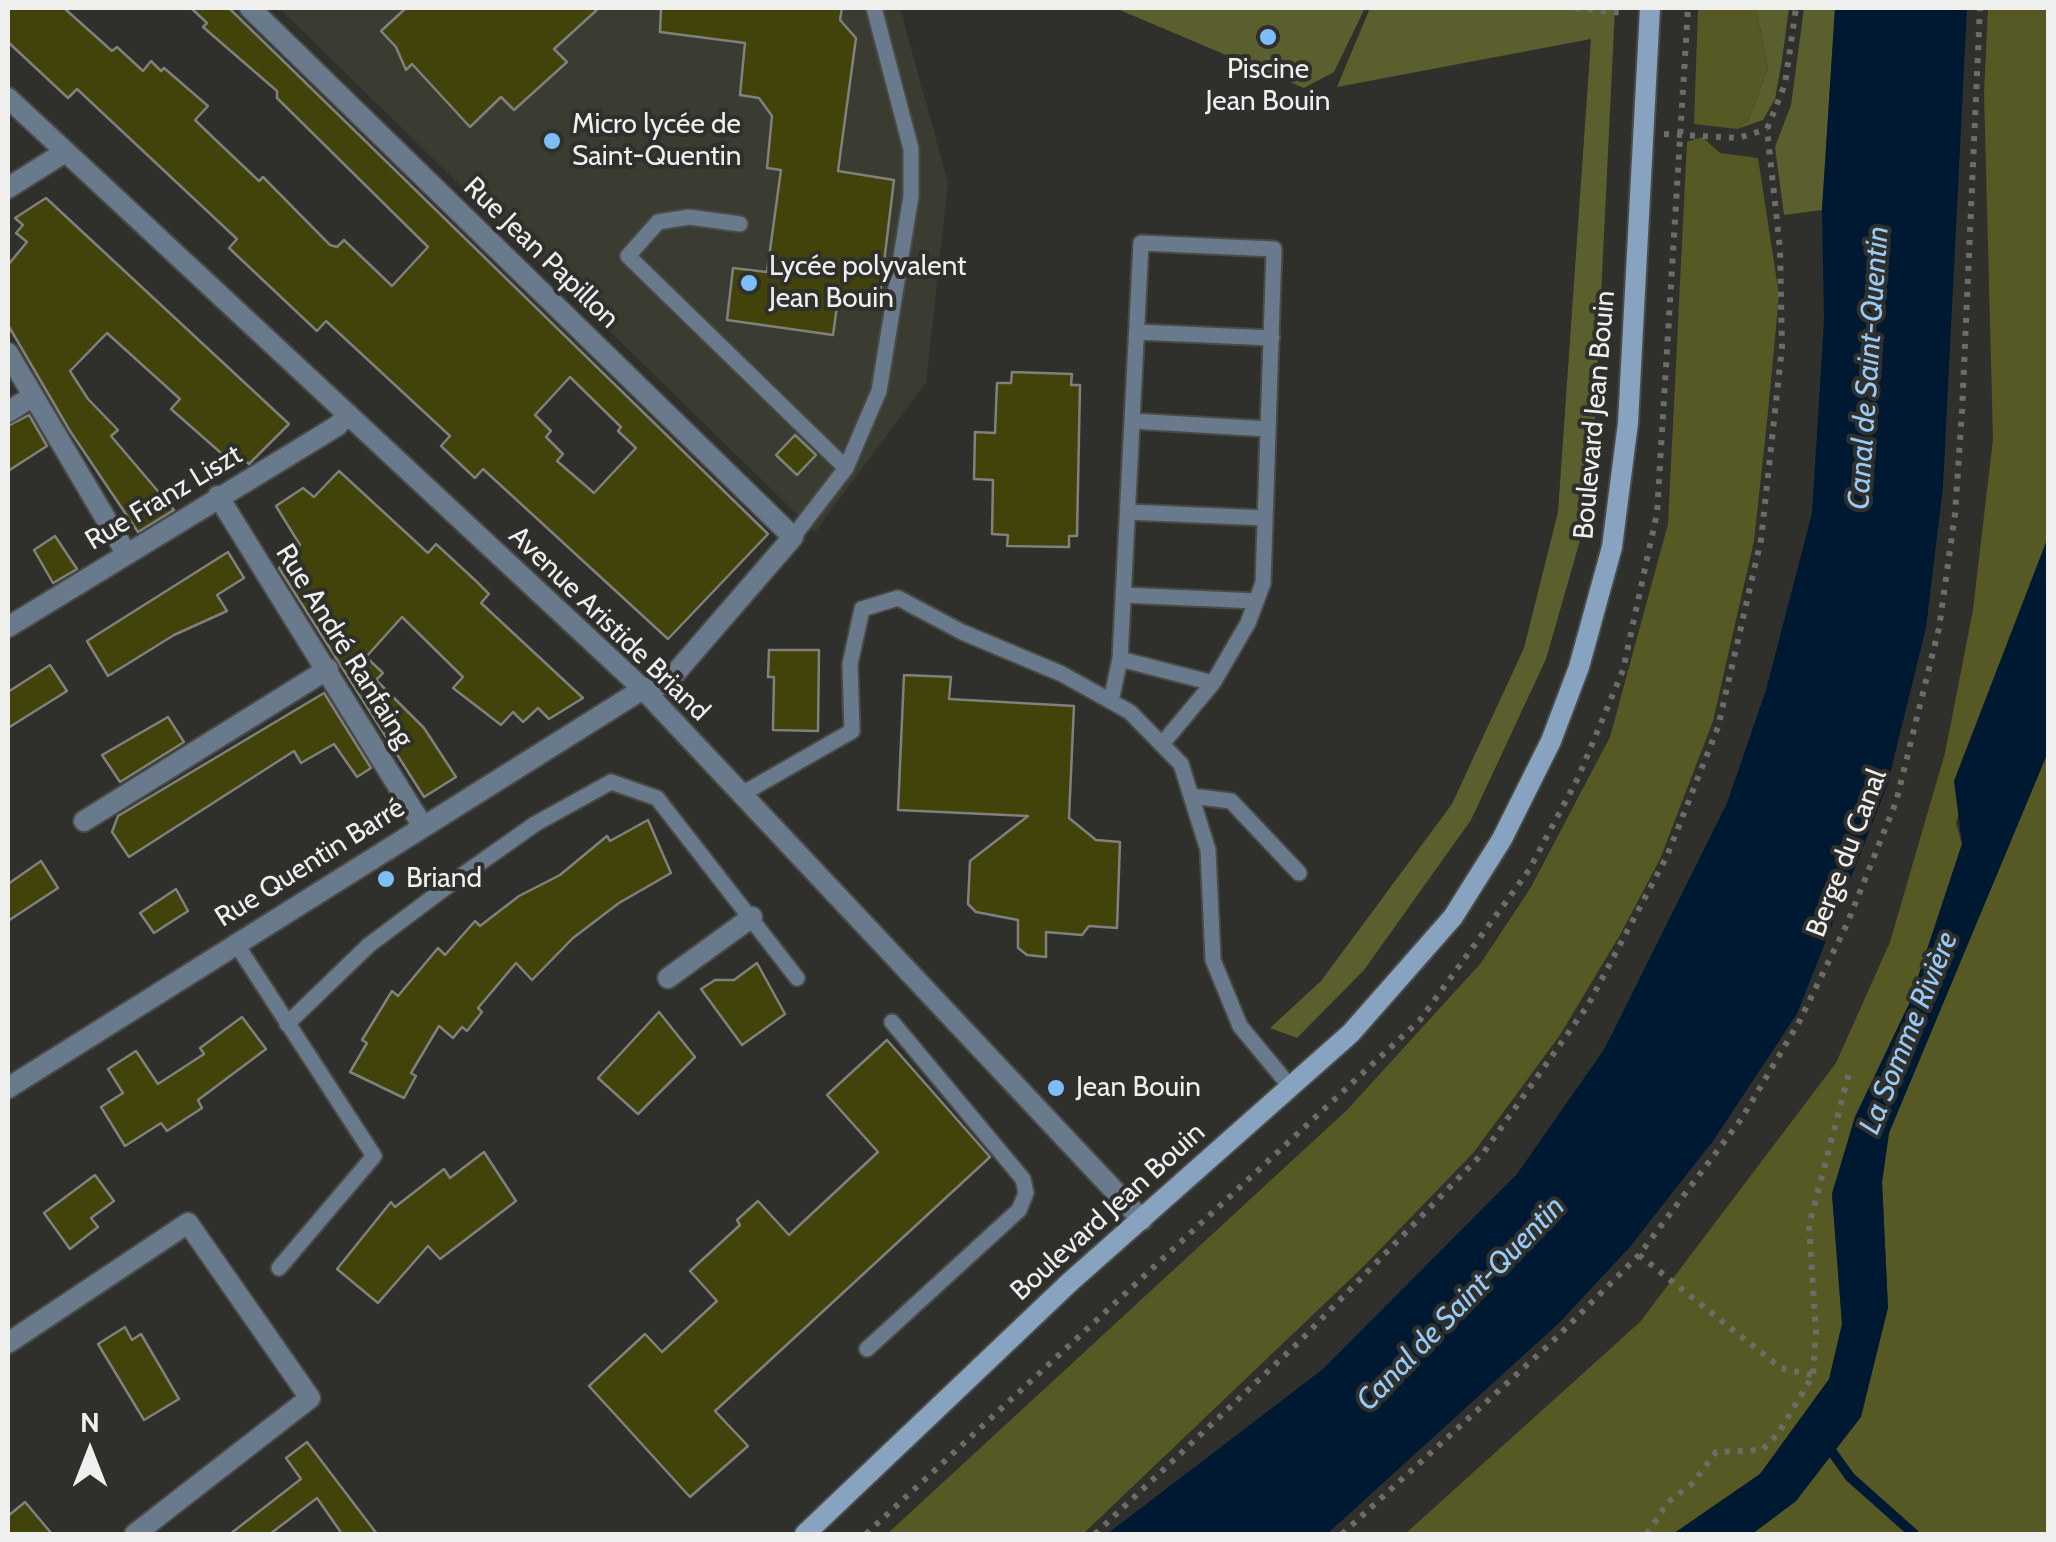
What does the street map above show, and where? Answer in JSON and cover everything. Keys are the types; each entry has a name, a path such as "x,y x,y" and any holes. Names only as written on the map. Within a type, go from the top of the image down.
{"street":[{"name":"Rue Jean Papillon","path":"250,8 793,537"},
{"name":"Boulevard Jean Bouin","path":"804,1534 1070,1282 1288,1084 1351,1033 1453,917 1502,839 1558,723 1596,608 1622,486 1650,8"},
{"name":"Avenue Aristide Briand","path":"8,98 643,689 1142,1220"},
{"path":"8,188 65,152"},
{"path":"8,352 126,553"},
{"path":"8,412 33,396"},
{"name":"Rue Franz Liszt","path":"8,626 338,426 348,414"},
{"name":"Rue André Ranfaing","path":"218,496 422,825"},
{"name":"Rue Quentin Barré","path":"8,1088 643,689 666,684 793,537"},
{"path":"84,821 328,669"},
{"path":"668,978 752,917"},
{"path":"8,1344 188,1222 310,1398 135,1534"}],"lane":[{"path":"793,537 846,468 880,391 911,196 911,149 874,8"},
{"path":"740,224 689,217 658,222 628,256 846,468"},
{"path":"1110,701 1120,658 1141,243 1274,249 1263,583 1214,683 1162,744"},
{"path":"1137,332 1272,338"},
{"path":"1132,422 1268,429"},
{"path":"1128,512 1265,518"},
{"path":"1124,595 1256,601"},
{"path":"742,794 852,730 850,664 862,609 898,598 1110,701 1130,712 1181,764 1208,850 1214,960 1240,1026 1288,1084"},
{"path":"1120,658 1214,683"},
{"path":"287,1024 369,945 442,890 535,824 611,782 656,798 797,978"},
{"path":"1191,796 1231,800 1299,872"},
{"path":"235,942 374,1156 279,1268"},
{"path":"867,1350 1019,1210 1026,1193 1022,1179 892,1022"}],"path":[{"path":"1576,8 1623,10 1622,32"},
{"path":"866,1534 1420,1020 1529,870 1578,778 1623,670 1658,513 1688,8"},
{"path":"1095,1534 1299,1342 1484,1152 1579,1018 1644,905 1718,727 1761,540 1782,347 1780,250 1766,130 1785,84 1796,8"},
{"name":"Berge du Canal","path":"1342,1534 1554,1341 1639,1255 1742,1118 1776,1064 1846,924 1896,802 1939,628 1955,514 1980,8"},
{"path":"1644,130 1738,138 1766,130"},
{"path":"1647,1534 1668,1502 1692,1483 1716,1452 1762,1450 1778,1434 1813,1375 1816,1333 1809,1225 1849,1072"},
{"path":"1639,1255 1781,1368 1813,1375"}],"shaded area":[{"name":"Lycée polyvalent Jean Bouin","path":"279,8 900,8 948,183 926,382 815,532"}],"green space":[{"name":"Piscine Jean Bouin","path":"1115,8 1365,8 1334,72 1304,88"},
{"path":"1370,8 1615,8 1591,502 1546,659 1471,820 1364,970 1297,1038 1270,1028 1321,981 1452,804 1524,648 1558,512 1591,39 1337,87"},
{"path":"1698,8 1756,8 1768,68 1749,119 1737,129 1694,124"},
{"path":"1756,8 1789,8 1782,60 1775,99 1763,120 1737,129 1749,119 1768,68"},
{"path":"1804,8 1835,8 1822,210 1784,215 1775,147 1791,105"},
{"path":"1988,8 2048,8 2048,537 1956,823 1962,844 1909,1004 1855,1117 1832,1193 1842,1324 1830,1379 1760,1474 1673,1534 1405,1534 1640,1322 1836,1063 1890,942 1945,753 1973,610 1993,439 1984,93"},
{"path":"1702,137 1720,153 1758,158 1779,295 1767,422 1754,541 1713,721 1660,859 1620,935 1560,1035 1474,1152 1365,1265 1083,1534 887,1534 1347,1110 1481,963 1531,887 1610,737 1668,524 1687,142"},
{"path":"2048,752 2048,1534 1752,1534 1796,1501 1888,1308 1882,1182 1889,1133"}],"water":[{"name":"Canal de Saint-Quentin","path":"1835,8 1967,8 1943,487 1926,628 1887,786 1797,1014 1713,1141 1629,1248 1559,1323 1327,1534 1107,1534 1323,1369 1517,1174 1605,1048 1727,803 1766,690 1812,513 1824,321 1822,210"},
{"name":"La Somme Rivière","path":"2048,537 2048,752 1889,1133 1882,1182 1888,1308 1861,1417 1796,1501 1752,1534 1673,1534 1760,1474 1829,1379 1842,1324 1832,1194 1855,1117 1909,1004 1962,844 1954,781"}],"building":[{"path":"8,8 64,8 112,51 117,47 143,71 151,61 161,71 164,68 208,106 195,120 222,146 259,181 263,177 330,245 337,247 344,240 392,286 428,247 277,98 277,91 203,27 207,23 191,8 229,8 768,534 668,639 483,469 475,478 441,446 450,436 326,321 317,331 229,248 237,239 77,89 68,98 8,42","holes":["570,377 621,427 618,431 636,448 594,493 557,461 563,454 546,437 551,431 535,415"]},
{"path":"406,8 599,8 554,49 567,62 514,110 501,97 470,127 412,64 406,70 396,47 381,31"},
{"path":"661,8 842,8 840,20 856,38 838,171 894,180 879,304 838,299 833,335 727,320 733,268 767,272 781,170 767,168 772,116 759,98 740,95 745,43 660,32"},
{"path":"46,198 289,424 249,464 236,452 229,460 171,409 180,399 107,333 70,371 88,399 118,430 111,436 174,510 138,532 70,431 8,325 8,265 27,242 16,233 23,225 15,218"},
{"path":"1012,372 1072,374 1071,385 1080,385 1077,536 1069,536 1069,547 1007,546 1008,535 992,534 993,480 974,479 975,432 995,433 997,383 1011,383"},
{"path":"29,415 47,446 8,471 8,426"},
{"path":"795,435 816,455 797,475 776,455"},
{"path":"339,471 428,553 436,544 476,581 489,594 481,603 583,698 549,719 538,708 523,722 513,712 501,725 453,688 463,677 402,617 366,657 383,673 376,680 424,728 456,777 424,797 279,568 300,545 276,506 303,488 314,497"},
{"path":"55,536 77,569 53,583 34,550"},
{"path":"228,552 244,578 217,595 227,611 174,635 108,676 87,641"},
{"path":"769,650 819,650 818,731 773,730 774,677 768,677"},
{"path":"50,665 67,691 8,728 8,692"},
{"path":"904,675 951,677 949,699 1074,706 1069,818 1096,840 1120,842 1117,928 1089,926 1082,935 1046,932 1046,957 1027,955 1018,948 1018,920 976,912 968,904 970,861 1028,816 898,810"},
{"path":"324,693 371,768 357,777 334,744 301,763 294,751 129,857 112,832 118,816"},
{"path":"168,717 184,742 120,782 102,755"},
{"path":"648,820 671,873 619,903 573,938 532,980 516,963 478,1008 482,1012 467,1031 462,1027 453,1038 439,1026 411,1073 416,1076 404,1098 350,1072 367,1043 362,1040 392,991 398,996 438,948 445,955 475,921 480,926 519,896 560,875 607,836 610,841"},
{"path":"41,861 58,888 8,921 8,884"},
{"path":"176,889 188,911 154,933 140,913"},
{"path":"757,963 785,1014 742,1045 701,989 715,980 734,980"},
{"path":"659,1012 695,1057 638,1114 598,1078"},
{"path":"242,1017 266,1049 198,1100 202,1108 167,1131 161,1123 125,1146 101,1107 123,1093 108,1069 136,1051 158,1084 204,1054 200,1048"},
{"path":"887,1040 990,1157 715,1411 748,1446 690,1497 589,1386 645,1334 662,1352 717,1301 690,1271 740,1225 737,1220 758,1201 789,1235 878,1152 827,1095"},
{"path":"484,1152 516,1201 440,1259 428,1246 378,1303 337,1269 391,1202 395,1207 444,1169 450,1178"},
{"path":"95,1175 114,1201 91,1218 98,1227 70,1249 44,1213"},
{"path":"125,1327 132,1340 141,1334 179,1399 144,1420 98,1344"},
{"path":"307,1442 377,1534 342,1534 317,1498 270,1534 230,1534 301,1479 286,1458"},
{"path":"25,1502 52,1534 8,1534 8,1516"}],"waterway":[{"path":"1827,1445 1850,1477 1914,1534"}],"place":[{"name":"Piscine Jean Bouin","path":"1268,37"},
{"name":"Micro lycée de Saint-Quentin","path":"552,141"},
{"name":"Lycée polyvalent Jean Bouin","path":"749,283"},
{"name":"Briand","path":"386,879"},
{"name":"Jean Bouin","path":"1056,1088"}]}
